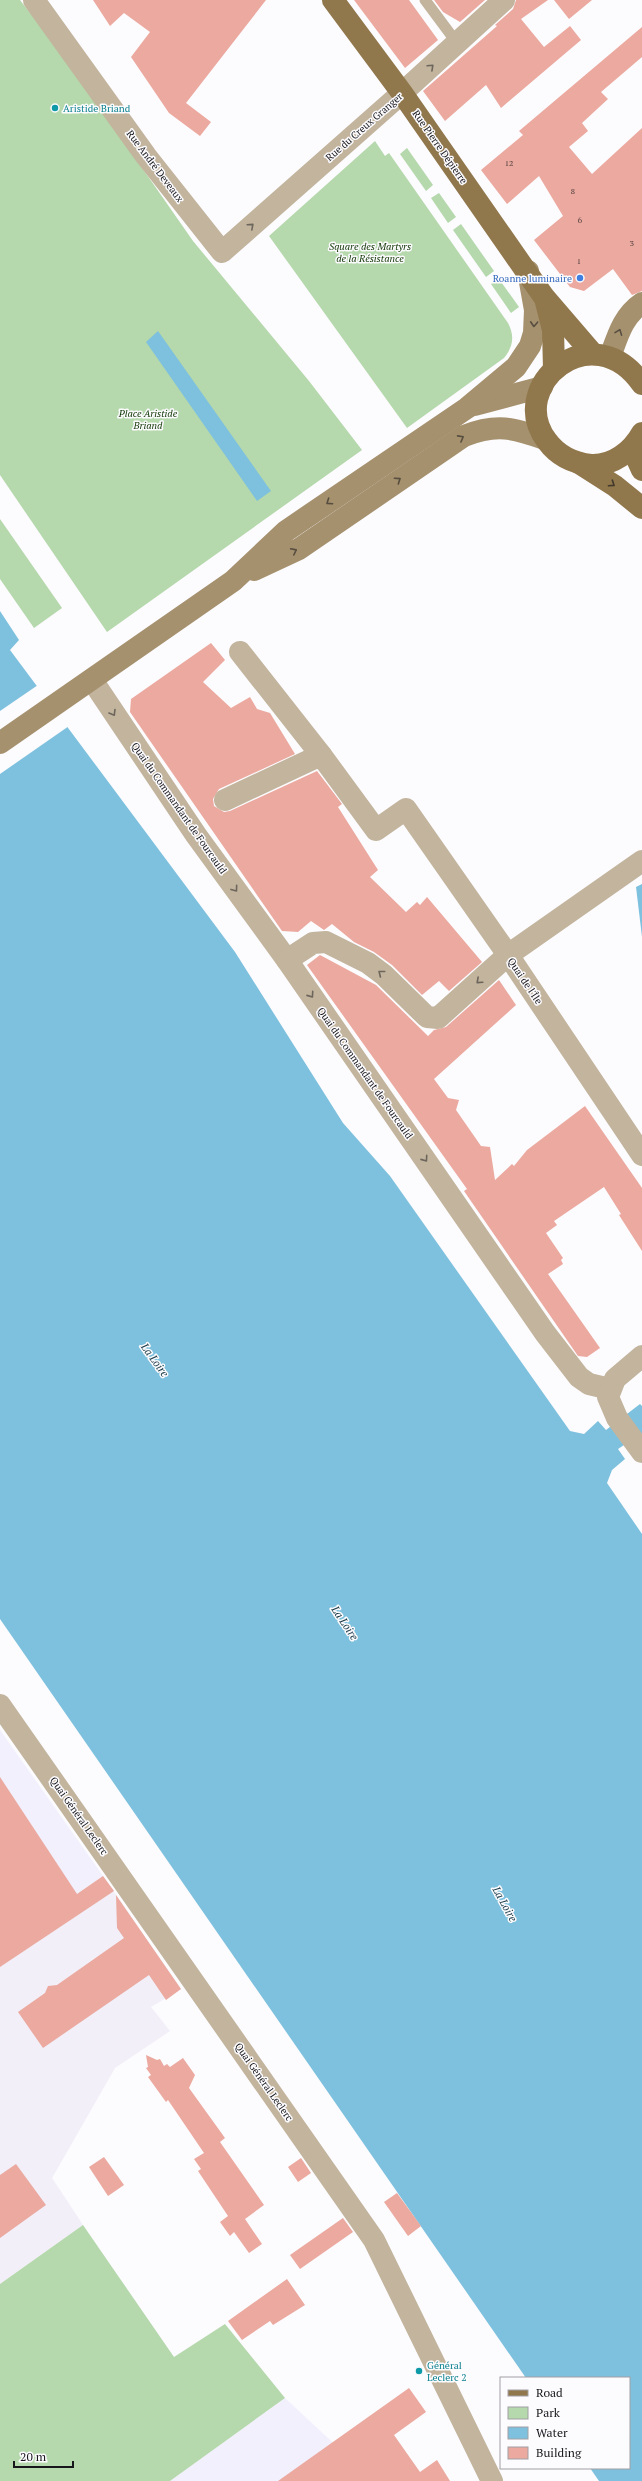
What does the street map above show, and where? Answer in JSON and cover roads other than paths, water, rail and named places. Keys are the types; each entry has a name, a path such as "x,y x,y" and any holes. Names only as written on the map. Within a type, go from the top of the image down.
{"main road":[{"name":"Rue Pierre Dépierre","path":"333,0 402,93 528,271 544,297 602,355 632,370 642,384"},
{"path":"368,488 410,446 467,408 516,367 530,346 534,333 535,310 528,271"},
{"name":"Rue Pierre Dépierre","path":"544,297 553,330 554,369"},
{"path":"545,439 537,413 542,387 554,369 566,361 579,356 602,355 633,309 642,303"},
{"path":"467,408 542,387"},
{"path":"0,743 234,581 286,531 368,488 422,464 464,436 491,428 516,429 545,439 560,454 579,463 615,486 642,508"},
{"path":"579,463 593,465 607,463 637,441 642,470"}],"street":[{"name":"Rue André Deveaux","path":"34,0 146,156 222,252"},
{"name":"Rue du Creux Granger","path":"222,252 402,93 504,0"},
{"path":"225,800 321,755 240,652"},
{"name":"Quai du Commandant de Fourcauld","path":"92,680 196,835 287,960 545,1333 579,1377 589,1384 610,1389"},
{"name":"Quai de l'Île","path":"321,755 376,830 406,809 508,955 642,1155"},
{"path":"287,960 313,943 326,942 368,963 384,975 427,1017 432,1019 438,1018 508,955 642,861"},
{"path":"639,1448 610,1406 610,1389 623,1370 642,1356"},
{"name":"Quai Général Leclerc","path":"0,1705 374,2240 492,2481"}],"lane":[{"path":"425,0 457,43"}],"water":[{"path":"158,331 271,491 257,501 146,342"},
{"name":"La Loire","path":"0,611 19,640 10,650 235,952 343,1123 390,1176 570,1431 584,1434 598,1421 606,1430 640,1404 642,1406 642,1433 618,1449 625,1459 612,1470 607,1483 642,1534 642,2481 599,2481 591,2469 630,2469 630,2377 525,2377 0,1619"},
{"path":"642,884 642,937 636,887"}],"place":[{"name":"Aristide Briand","path":"55,108"},
{"name":"Roanne luminaire","path":"580,278"},
{"name":"Général Leclerc 2","path":"419,2371"}],"park label":[{"name":"Square des Martyrs de la Résistance","path":"370,252"},
{"name":"Place Aristide Briand","path":"148,418"}]}
